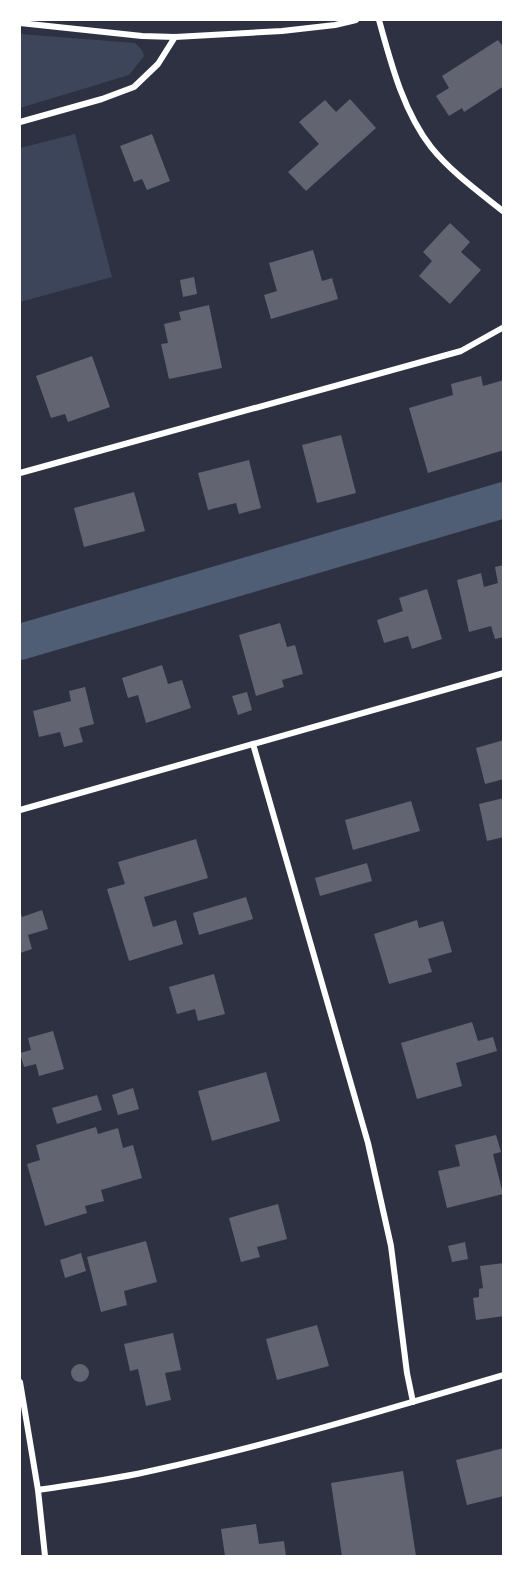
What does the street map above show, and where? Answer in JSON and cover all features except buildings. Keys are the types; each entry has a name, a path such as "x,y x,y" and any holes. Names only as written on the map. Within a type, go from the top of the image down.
{"street":[{"path":"20,24 175,37 282,31 356,20"},
{"path":"379,20 392,68 412,117 431,147 472,186 504,212"},
{"path":"20,122 102,99 134,87 158,64 175,37"},
{"path":"20,472 461,351 504,327"},
{"path":"20,810 504,673"},
{"path":"253,744 368,1143 391,1246 407,1373 413,1402"},
{"path":"38,1490 189,1463 306,1433 504,1375"},
{"path":"20,1382 38,1490 45,1557"}],"shaded area":[{"path":"20,34 135,43 144,56 129,75 20,108"},
{"path":"75,134 112,277 20,302 20,148"}],"waterway":[{"path":"20,642 504,500"}]}
